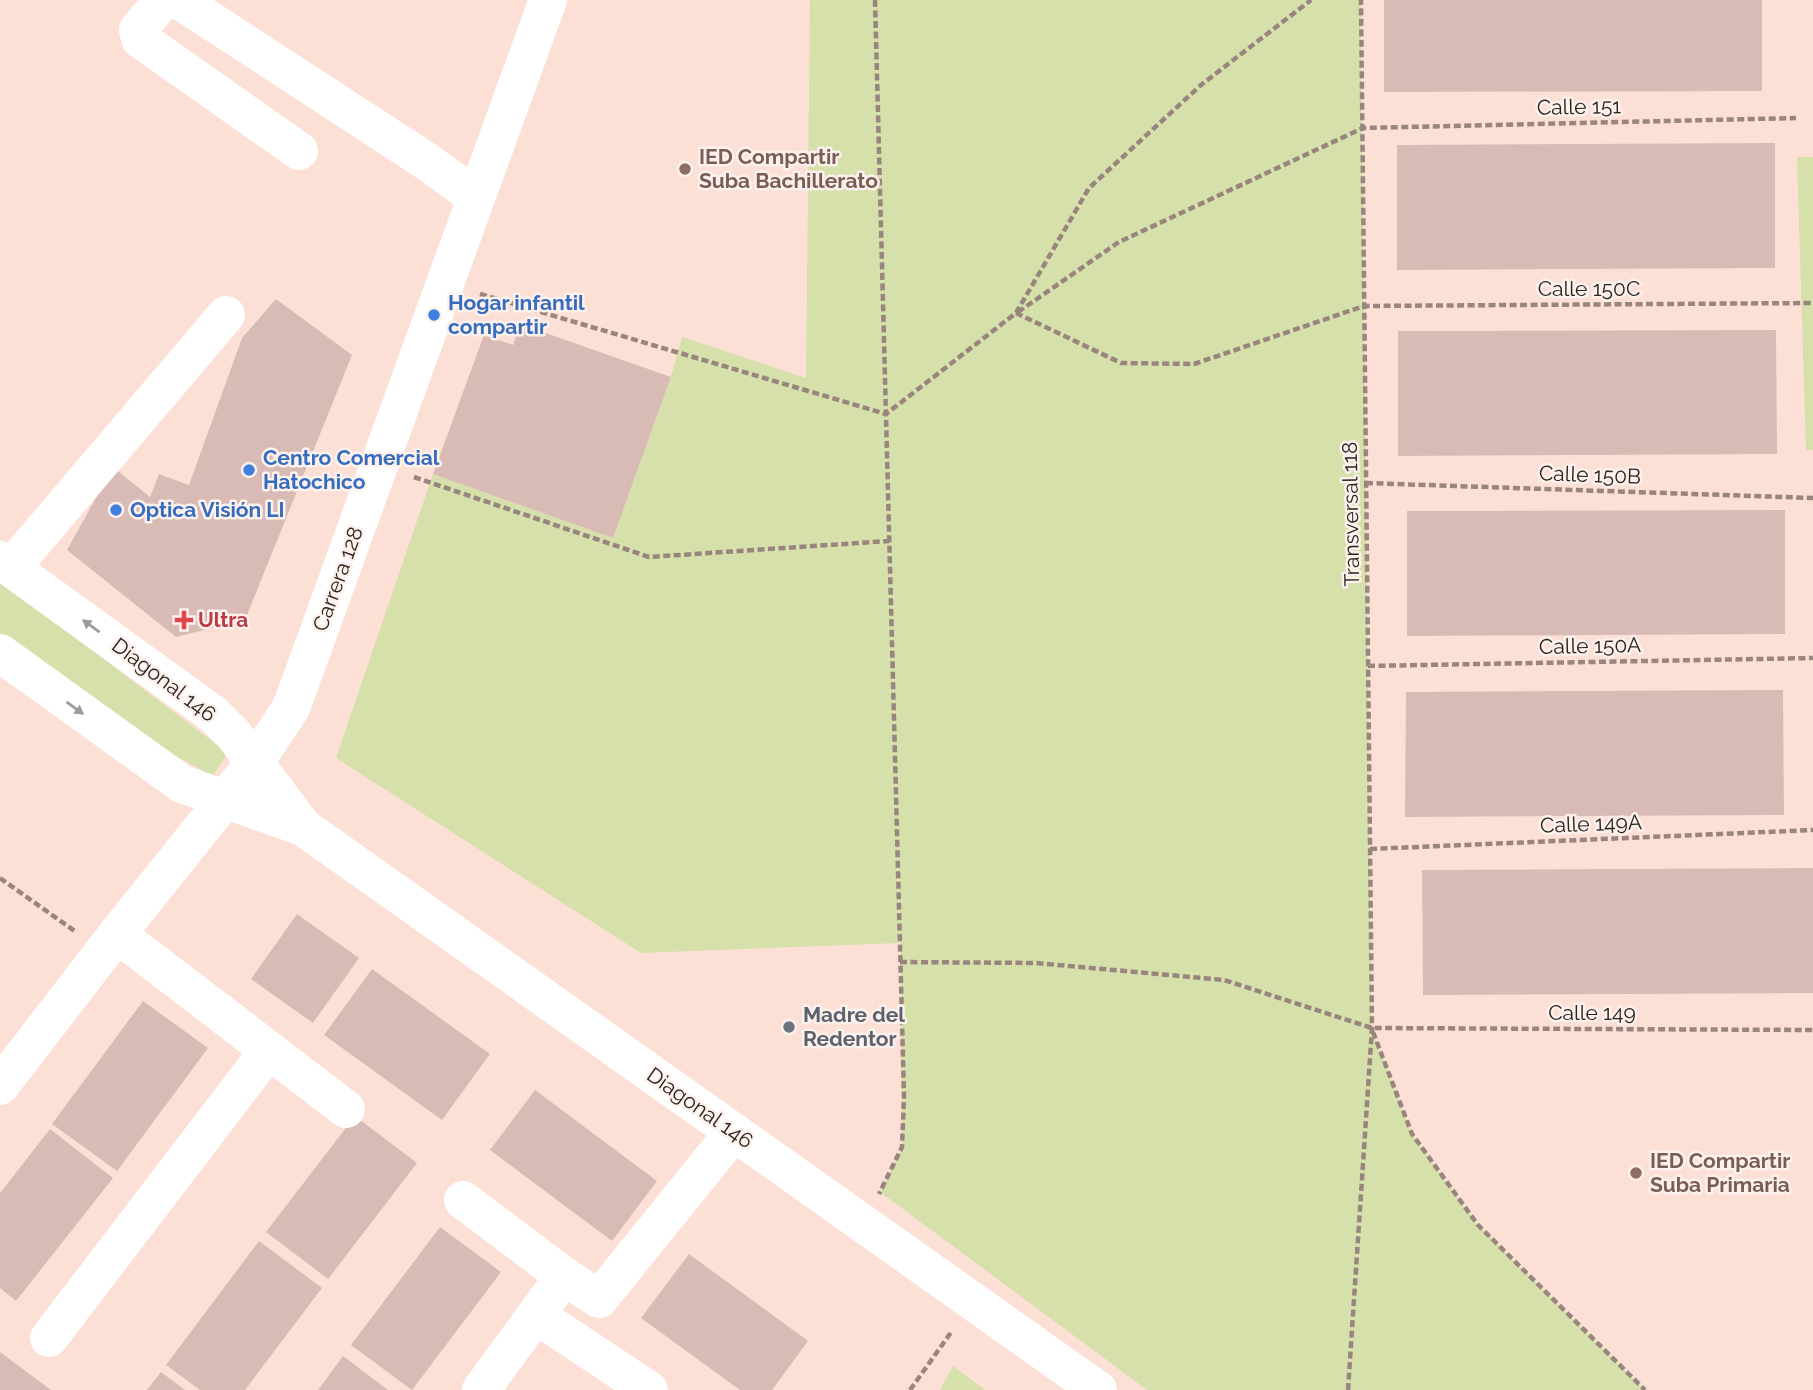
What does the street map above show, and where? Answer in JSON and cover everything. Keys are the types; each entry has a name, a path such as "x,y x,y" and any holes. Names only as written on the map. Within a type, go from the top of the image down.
{"street":[{"path":"163,0 138,30 140,39 299,151"},
{"path":"178,0 477,197"},
{"name":"Carrera 128","path":"0,1086 255,762 291,708 548,0"},
{"path":"5,564 226,315"},
{"name":"Diagonal 146","path":"5,564 213,715 255,762 303,827"},
{"name":"Diagonal 146","path":"0,653 182,784 303,827 1098,1390"},
{"path":"110,943 269,1050 346,1109"},
{"path":"49,1338 269,1050"},
{"path":"571,1338 599,1298 734,1132"},
{"path":"463,1200 564,1276 599,1298"},
{"path":"481,1390 564,1276"},
{"path":"537,1315 649,1390"}],"path":[{"path":"858,1220 880,1192 902,1147 900,962 875,0"},
{"path":"1016,313 1089,188 1201,85 1311,0"},
{"name":"Transversal 118","path":"1348,1390 1372,1028 1361,0"},
{"name":"Calle 151","path":"1363,128 1796,118"},
{"path":"886,414 1016,313 1119,242 1363,128"},
{"path":"445,283 886,414"},
{"name":"Calle 150C","path":"1016,313 1121,363 1194,363 1364,306 1813,303"},
{"path":"380,465 649,556 889,541"},
{"name":"Calle 150B","path":"1366,483 1813,498"},
{"name":"Calle 150A","path":"1368,666 1813,658"},
{"name":"Calle 149A","path":"1370,849 1813,830"},
{"path":"0,878 110,943"},
{"name":"Calle 149","path":"900,962 1036,963 1224,980 1372,1028 1813,1030"},
{"path":"1372,1028 1412,1134 1478,1225 1645,1390"},
{"path":"910,1390 973,1302"}],"green space":[{"path":"810,0 1361,0 1372,1028 1412,1134 1478,1225 1645,1390 1147,1390 880,1192 902,1147 900,943 641,953 336,758 433,474 613,538 671,377 682,337 806,378"},
{"path":"1797,157 1813,157 1813,450 1806,450"},
{"path":"0,581 228,753 213,776 129,731 0,634"},
{"path":"953,1366 985,1390 940,1390"}],"building":[{"path":"1384,0 1762,0 1762,91 1384,92"},
{"path":"1775,143 1775,268 1397,270 1397,145"},
{"name":"Centro Comercial Hatochico","path":"276,299 352,355 245,620 176,637 67,550 113,467 150,497 159,474 189,485 242,338"},
{"path":"520,324 671,377 613,538 433,474 484,335 513,345"},
{"path":"1776,330 1777,454 1398,456 1398,331"},
{"path":"1785,510 1785,634 1407,636 1407,511"},
{"path":"1783,690 1784,815 1405,817 1406,692"},
{"path":"1813,868 1813,993 1423,995 1422,870"},
{"path":"297,914 359,958 313,1023 251,979"},
{"path":"372,969 490,1054 442,1120 324,1035"},
{"path":"143,1001 208,1048 117,1171 52,1124"},
{"path":"535,1090 657,1181 612,1241 490,1150"},
{"path":"355,1116 417,1163 328,1279 266,1232"},
{"path":"50,1129 113,1178 16,1301 0,1288 0,1193"},
{"path":"440,1227 501,1272 412,1390 351,1345"},
{"path":"259,1241 322,1288 245,1390 200,1390 166,1365"},
{"path":"689,1254 808,1341 772,1390 740,1390 641,1318"},
{"path":"0,1352 51,1390 0,1390"},
{"path":"343,1356 388,1390 318,1390"},
{"path":"161,1372 185,1390 147,1390"}],"place":[{"name":"IED Compartir Suba Bachillerato","path":"685,169"},
{"name":"Hogar infantil compartir","path":"434,315"},
{"name":"Centro Comercial Hatochico","path":"249,470"},
{"name":"Optica Visión LI","path":"116,510"},
{"name":"Ultra","path":"184,620"},
{"name":"Madre del Redentor","path":"789,1027"},
{"name":"IED Compartir Suba Primaria","path":"1636,1173"}]}
